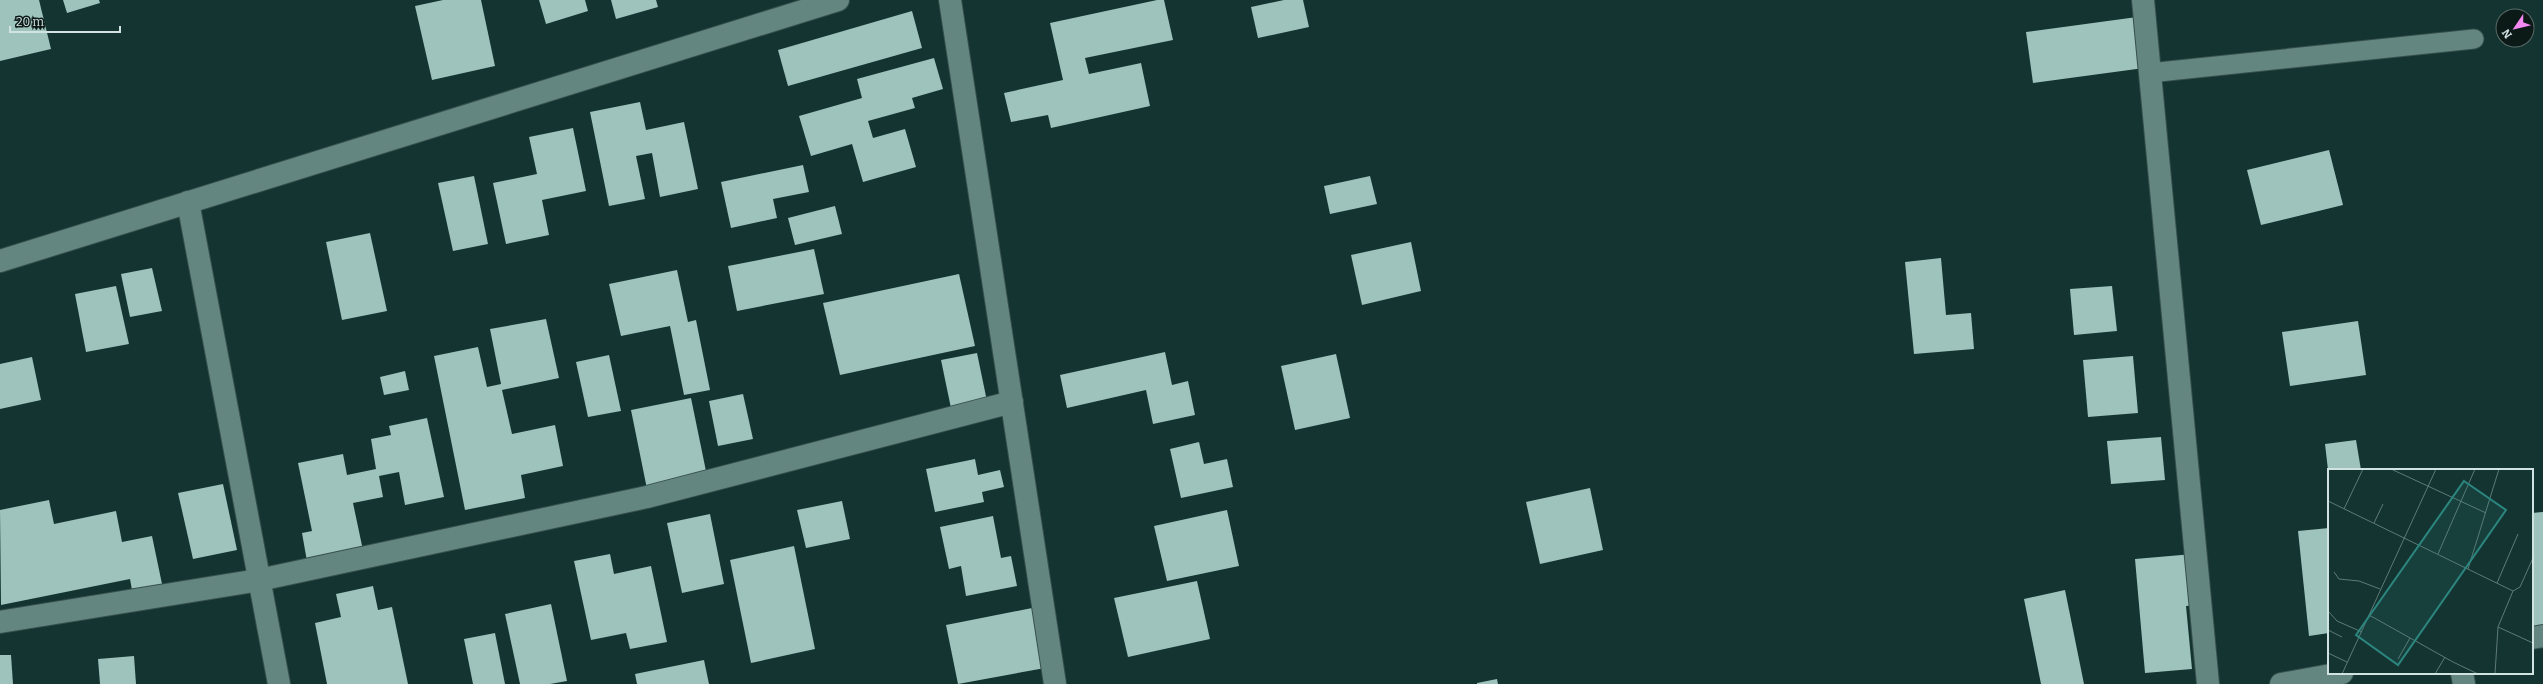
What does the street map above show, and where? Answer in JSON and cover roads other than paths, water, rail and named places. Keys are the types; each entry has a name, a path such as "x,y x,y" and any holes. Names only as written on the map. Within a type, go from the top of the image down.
{"street":[{"path":"0,261 838,0"},
{"path":"950,0 1055,684"},
{"path":"2143,0 2208,684"},
{"path":"188,202 279,684"},
{"path":"0,622 259,580 648,497 1012,402"},
{"path":"2533,638 2543,636"},
{"path":"2281,684 2336,674"},
{"path":"2462,674 2464,684"}],"lane":[{"path":"2149,73 2474,39"}]}
